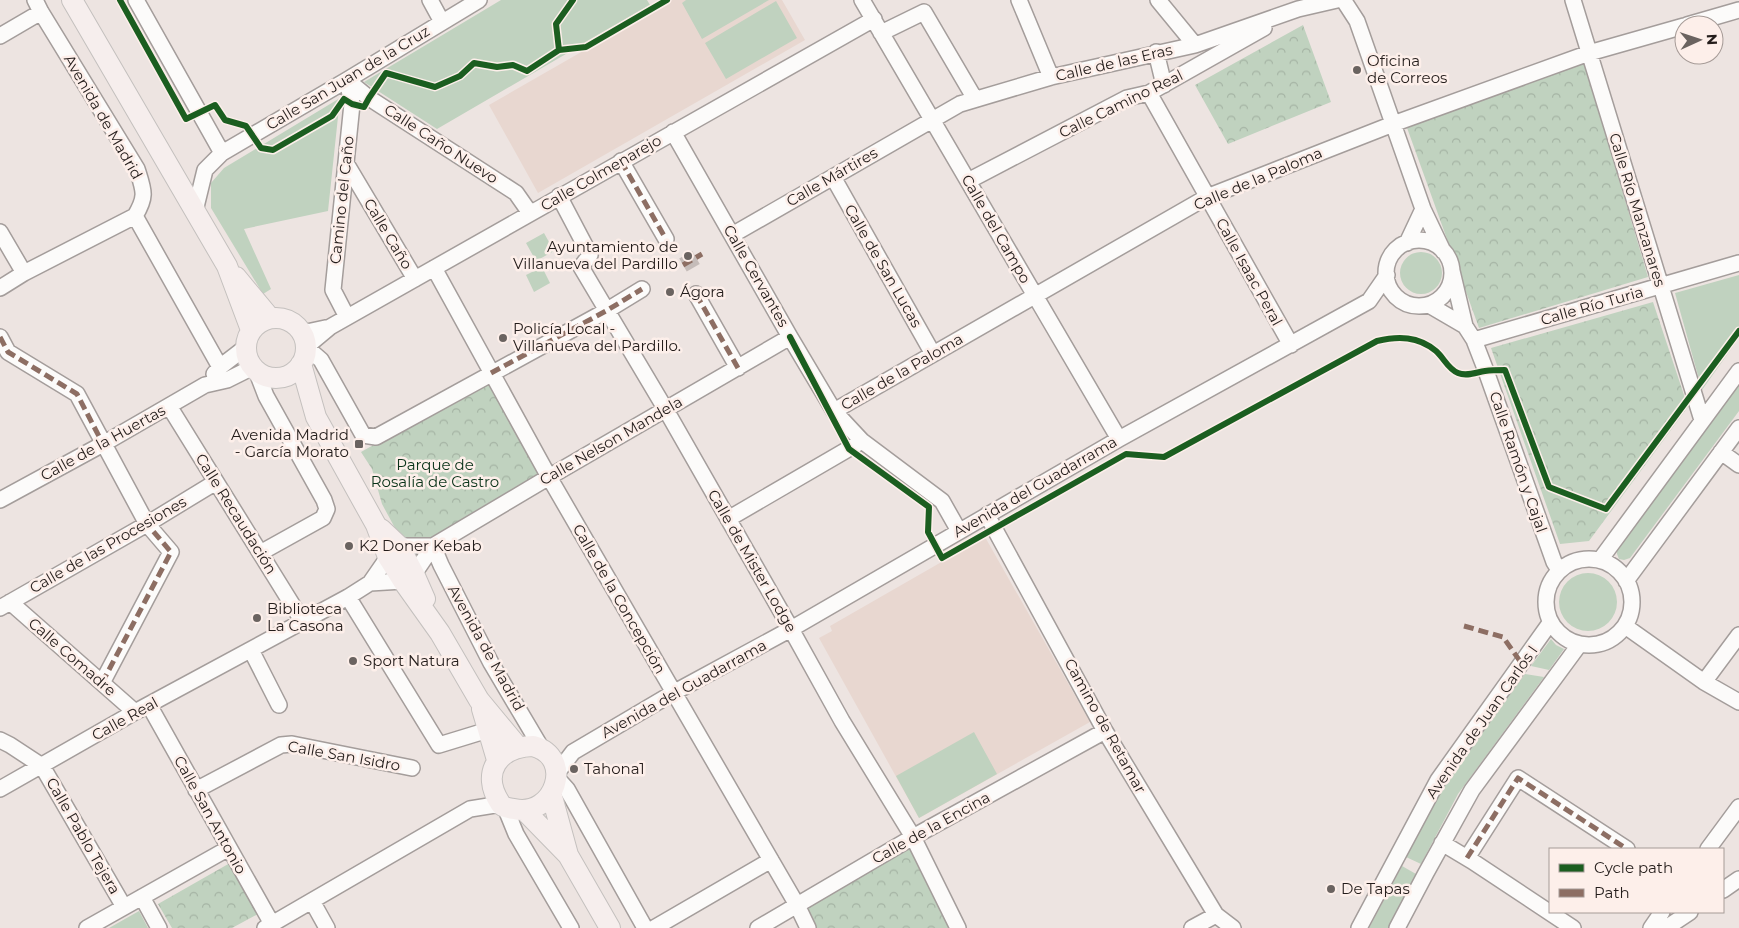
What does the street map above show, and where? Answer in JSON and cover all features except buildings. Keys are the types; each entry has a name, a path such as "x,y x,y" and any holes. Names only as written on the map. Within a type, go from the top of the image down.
{"main road":[{"name":"Avenida de Madrid","path":"72,0 227,266 270,318"},
{"name":"Avenida de Madrid","path":"227,266 249,339"},
{"path":"270,318 288,320 296,326 303,348 291,374 276,378 269,377 255,369 247,354 249,339 256,325 270,318"},
{"name":"Avenida de Madrid","path":"303,348 316,417"},
{"name":"Avenida de Madrid","path":"276,378 293,392 316,417 376,525 479,700 518,748"},
{"name":"Avenida de Madrid","path":"479,700 497,760"},
{"path":"555,782 545,801 536,808 525,811 503,806 492,783 492,775 497,760 506,753 518,748 533,746 544,750 555,782 568,855"},
{"path":"525,811 568,855 610,928"}],"street":[{"path":"136,0 222,153"},
{"path":"430,0 442,22"},
{"name":"Calle San Juan de la Cruz","path":"195,211 205,170 222,153 479,0"},
{"name":"Calle del Campo","path":"862,0 1119,439"},
{"path":"1019,0 1051,77"},
{"path":"1158,0 1195,45"},
{"name":"Calle Camino Real","path":"968,181 1127,98 1149,93 1300,3 1337,0"},
{"path":"1344,0 1356,0 1357,21"},
{"path":"1344,0 1357,21 1423,209 1449,260 1452,271 1451,282 1446,292 1438,300 1428,305 1410,305 1401,301 1391,290 1387,275 1388,265 1398,248 1407,243 1426,241 1443,251"},
{"name":"Calle Río Manzanares","path":"1573,0 1702,420"},
{"name":"Calle de las Eras","path":"932,120 960,104 1051,77 1156,52 1195,45 1300,3"},
{"path":"0,36 38,6"},
{"name":"Avenida de Madrid","path":"38,6 137,169 143,187 143,202 134,216"},
{"name":"Calle de la Paloma","path":"1722,15 1739,10"},
{"name":"Calle Colmenarejo","path":"303,348 330,326 559,196 674,132 877,26 924,12 975,99"},
{"name":"Calle de la Paloma","path":"834,411 1207,197 1393,124 1589,53 1674,29"},
{"path":"1156,52 1164,84"},
{"name":"Camino del Caño","path":"346,317 333,290 352,104 347,80"},
{"name":"Calle Caño Nuevo","path":"347,80 368,98 516,193 530,213"},
{"name":"Calle Isaac Peral","path":"1149,93 1291,346"},
{"name":"Calle Mártires","path":"732,235 932,120"},
{"name":"Calle Cervantes","path":"674,132 834,411 862,441 942,501 959,531"},
{"path":"621,162 666,239"},
{"name":"Calle Caño","path":"346,163 415,279"},
{"name":"Calle de San Lucas","path":"833,177 933,354"},
{"name":"Calle de Mister Lodge","path":"559,196 590,254 581,267 792,629 842,721 913,837 958,928"},
{"path":"1407,243 1423,209"},
{"path":"0,288 24,273 134,216 220,367"},
{"path":"0,232 24,273"},
{"name":"Calle Río Turia","path":"1474,340 1739,263"},
{"name":"Calle de la Concepción","path":"434,268 549,476 797,905 808,928"},
{"name":"Calle Ramón y Cajal","path":"1452,271 1465,326 1474,340 1486,371 1554,562 1559,570"},
{"name":"Avenida del Guadarrama","path":"1370,302 1387,275"},
{"path":"303,348 320,360 363,436 376,437 606,311 642,289"},
{"path":"696,294 738,368"},
{"name":"Avenida del Guadarrama","path":"555,782 573,752 673,693 792,629 1119,439 1370,302 1401,301"},
{"name":"Calle Ramón y Cajal","path":"1428,305 1465,326"},
{"path":"0,337 8,352 77,394 147,524 171,552 102,683"},
{"name":"Calle Nelson Mandela","path":"433,546 549,476 790,337"},
{"name":"Calle de la Huertas","path":"205,385 220,367 249,339"},
{"path":"255,369 266,396 324,500 327,509 323,518 260,553"},
{"name":"Calle de la Huertas","path":"0,500 103,444 205,385 227,380 255,369"},
{"path":"1600,560 1739,370"},
{"name":"Calle Recaudación","path":"169,406 303,622"},
{"path":"1626,581 1739,428"},
{"path":"728,519 862,441"},
{"path":"1721,452 1739,465"},
{"name":"Calle de las Procesiones","path":"5,605 147,524 216,482"},
{"name":"Camino de Retamar","path":"987,515 1212,922 1233,928"},
{"path":"393,551 433,546"},
{"path":"408,578 433,546"},
{"name":"Avenida de Madrid","path":"433,546 491,663 544,750"},
{"name":"Calle Real","path":"0,789 135,712 348,597 370,583 393,551"},
{"path":"1585,559 1600,560 1615,568 1626,581 1631,592 1632,604 1630,615 1625,626 1616,636 1605,643 1592,646 1579,645 1562,637 1550,623 1545,601 1547,589 1559,570 1571,562 1585,559"},
{"name":"Calle Real","path":"370,583 408,578"},
{"path":"348,597 440,745 488,730"},
{"name":"Calle Comadre","path":"5,605 135,712"},
{"name":"Avenida de Juan Carlos I","path":"1359,928 1438,780 1550,623"},
{"path":"1625,626 1704,682 1739,702"},
{"path":"1704,682 1739,636"},
{"name":"Avenida de Juan Carlos I","path":"1397,928 1472,790 1579,645"},
{"path":"251,650 279,705"},
{"name":"Calle San Antonio","path":"149,705 229,848 268,926"},
{"name":"Calle de la Encina","path":"758,928 913,837 1105,731"},
{"path":"5,742 42,766"},
{"name":"Calle San Isidro","path":"196,790 281,745 292,744 412,768"},
{"path":"544,750 573,752"},
{"name":"Calle Pablo Tejera","path":"42,766 124,907"},
{"path":"1467,858 1518,778 1625,848"},
{"path":"555,782 566,789 645,928"},
{"path":"268,926 470,809 492,783"},
{"path":"470,809 503,806 516,834 571,928"},
{"path":"1709,848 1739,807"},
{"path":"1442,843 1549,912"},
{"path":"87,928 229,848"},
{"path":"654,928 771,860"},
{"path":"1724,889 1739,879"},
{"path":"142,897 159,928"},
{"path":"312,901 327,928"},
{"path":"1550,913 1573,928"},
{"path":"1651,928 1661,913"},
{"path":"1666,928 1688,913"},
{"path":"1192,928 1212,922"}],"shaded area":[{"path":"672,0 782,0 805,40 538,193 489,105"},
{"path":"985,537 1090,722 919,818 819,638 832,631 830,626"}],"green space":[{"path":"501,0 647,0 650,5 437,129 364,82"},
{"path":"686,0 769,0 702,39 682,3"},
{"path":"776,1 797,38 726,79 705,43"},
{"path":"1303,25 1331,102 1228,144 1195,85"},
{"path":"1584,62 1648,277 1479,328 1406,125"},
{"path":"340,98 328,211 244,229 271,289 263,294 211,208 211,183 224,168"},
{"path":"544,233 554,251 536,261 526,243"},
{"path":"1421,252 1436,258 1442,273 1436,288 1421,294 1406,288 1400,273 1406,258"},
{"path":"542,267 550,283 534,292 526,275"},
{"path":"1739,275 1739,338 1702,390 1675,293"},
{"path":"1653,302 1688,407 1589,541 1560,544 1491,348"},
{"name":"Parque de Rosalía de Castro","path":"489,380 543,474 434,540 402,541 382,504 372,469 361,452"},
{"path":"1739,385 1739,411 1630,558 1619,559 1617,550"},
{"path":"1582,573 1594,573 1609,581 1617,596 1617,608 1609,623 1594,631 1582,631 1567,623 1559,608 1559,596 1567,581"},
{"path":"1551,639 1556,645 1564,649 1549,670 1531,666"},
{"path":"1525,674 1544,677 1458,794 1421,864 1406,857 1442,786"},
{"path":"974,732 997,774 919,818 896,776"},
{"path":"913,837 958,928 808,928 797,905"},
{"path":"230,863 258,914 232,928 172,928 158,904"},
{"path":"1402,866 1416,874 1388,928 1369,928"},
{"path":"139,911 148,928 109,928"}],"tunnel":[{"path":"683,265 702,254"}],"marked path":[{"path":"621,161 666,239"},
{"path":"683,265 702,254"},
{"path":"491,373 606,311 642,289"},
{"path":"696,294 738,368"},
{"path":"0,337 8,352 77,394 103,444"},
{"path":"102,683 171,552 147,524"},
{"path":"1464,626 1503,637 1522,664"},
{"path":"1467,858 1518,778 1625,848"}],"cycle path":[{"path":"120,0 186,119 215,105 225,120 246,126 261,148 273,150 332,116 344,99 352,104 364,107 386,73 435,87 460,76 474,63 497,67 513,65 527,71 559,50 556,24 573,0"},
{"path":"559,50 586,47 667,0"},
{"path":"790,337 849,449 929,507 928,532 942,558 1126,454 1164,457 1377,341 1393,338 1408,338 1422,342 1436,351 1451,369 1461,374 1505,370 1549,487 1606,509 1739,331"}],"place":[{"name":"Oficina de Correos","path":"1357,70"},
{"name":"Ayuntamiento de Villanueva del Pardillo","path":"688,256"},
{"name":"Ágora","path":"670,292"},
{"name":"Policía Local - Villanueva del Pardillo.","path":"503,338"},
{"name":"Avenida Madrid - García Morato","path":"359,444"},
{"name":"K2 Doner Kebab","path":"349,546"},
{"name":"Biblioteca La Casona","path":"257,618"},
{"name":"Sport Natura","path":"353,661"},
{"name":"Tahona1","path":"574,769"},
{"name":"De Tapas","path":"1331,889"}]}
